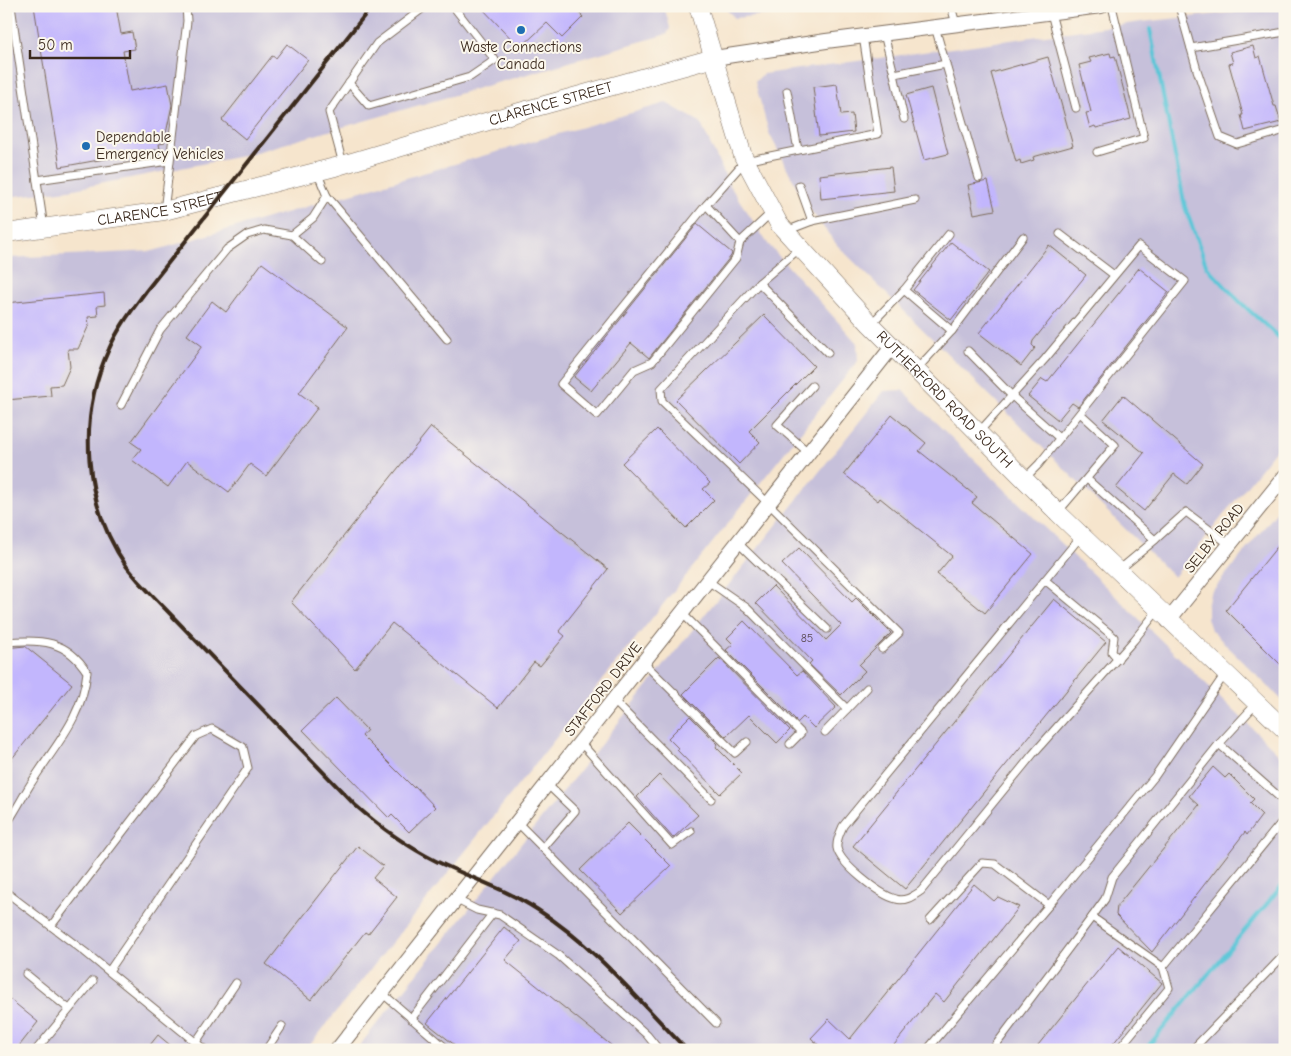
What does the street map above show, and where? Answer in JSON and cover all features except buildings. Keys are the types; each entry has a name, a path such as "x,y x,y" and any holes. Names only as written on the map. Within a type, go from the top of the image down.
{"street":[{"name":"RUTHERFORD ROAD SOUTH","path":"698,6 745,160 786,232 892,347 1058,513 1256,704 1282,722"},
{"name":"CLARENCE STREET","path":"6,233 164,211 344,165 519,112 714,58 863,36 1101,6"},
{"name":"STAFFORD DRIVE","path":"337,1050 892,347"},
{"name":"SELBY ROAD","path":"1163,615 1230,545 1285,476"}],"lane":[{"path":"11,6 44,228"},
{"path":"164,211 168,160 187,21 186,6"},
{"path":"344,165 329,112 377,43 426,6"},
{"path":"349,83 369,106 470,77 496,60 453,6"},
{"path":"951,6 956,24"},
{"path":"1097,152 1144,138 1112,6"},
{"path":"1180,6 1191,48 1220,137 1238,144 1285,130"},
{"path":"1051,13 1076,108"},
{"path":"936,27 979,178"},
{"path":"1191,48 1285,32"},
{"path":"884,34 904,119"},
{"path":"773,212 740,242 736,258 652,362 634,370 597,414 561,384 706,205 745,160 878,134 863,36"},
{"path":"894,74 946,64"},
{"path":"787,91 798,150"},
{"path":"37,180 168,160"},
{"path":"317,172 327,196 447,339"},
{"path":"799,185 812,221"},
{"path":"292,235 313,218 327,196"},
{"path":"786,232 812,221 915,200"},
{"path":"706,205 740,242"},
{"path":"121,405 160,330 227,249 247,234 264,230 292,235 322,262"},
{"path":"870,324 904,290 949,234"},
{"path":"1060,234 1114,275"},
{"path":"916,370 952,331 1023,236"},
{"path":"978,433 1012,396 1139,246 1185,281 1060,438 1025,478"},
{"path":"800,248 759,283 661,389 662,401 899,633 882,649"},
{"path":"759,283 828,353"},
{"path":"904,290 952,331"},
{"path":"968,352 1012,396 1060,438"},
{"path":"809,453 777,426 812,386"},
{"path":"1058,513 1115,445 1080,413"},
{"path":"1087,479 1155,540"},
{"path":"1117,571 1186,512 1230,545"},
{"path":"1082,536 844,826 837,842 842,859 871,884 896,900 908,899 921,891 1033,754 1118,658 1163,615"},
{"path":"738,543 827,629"},
{"path":"1045,580 1114,637 1112,652 1118,658"},
{"path":"708,581 747,608 848,709"},
{"path":"682,614 801,733 790,744"},
{"path":"6,642 29,640 59,646 77,656 87,672 81,706 30,784 6,825"},
{"path":"644,663 735,754 747,742"},
{"path":"927,1050 1154,776 1225,674"},
{"path":"824,732 867,688"},
{"path":"614,701 711,799"},
{"path":"992,1050 1105,899 1112,877 1219,744 1256,704"},
{"path":"51,926 196,736 212,729 243,748 248,768 109,971"},
{"path":"580,743 672,846 691,831"},
{"path":"1219,744 1285,802"},
{"path":"543,848 575,811 548,785"},
{"path":"1163,967 1285,818"},
{"path":"518,823 716,1023"},
{"path":"930,920 982,863 995,864 1049,905"},
{"path":"6,892 109,971 205,1050"},
{"path":"457,900 477,910 500,916 558,955 647,1035 659,1050"},
{"path":"411,1019 493,914"},
{"path":"1092,917 1163,967 1169,988 1118,1050"},
{"path":"1192,1050 1285,954"},
{"path":"26,974 69,1009"},
{"path":"36,1050 92,980"},
{"path":"196,1042 236,983"},
{"path":"382,993 448,1050"},
{"path":"266,1050 282,1026"}],"shaded area":[{"path":"6,6 664,6 670,28 667,34 242,156 69,190 6,197"},
{"path":"723,6 851,6 735,18"},
{"path":"1285,7 1285,438 1174,577 837,245 805,203 769,133 755,82 763,74 1141,22"},
{"path":"666,103 700,122 730,186 768,244 857,343 858,361 306,1050 6,1050 6,258 153,251"},
{"path":"902,390 1285,760 1285,1050 356,1050 884,391"},
{"path":"1285,502 1285,703 1211,630 1207,618 1207,606 1210,594"}],"waterway":[{"path":"1150,29 1185,207 1207,267 1240,302 1285,343"},
{"path":"1145,1050 1285,882"}],"railway":[{"path":"372,6 146,291 113,341 99,376 92,403 89,432 94,489 101,516 112,542 127,567 138,580 355,805 414,849 513,896 559,924 598,957 687,1050"}],"place":[{"name":"Waste Connections Canada","path":"521,30"},
{"name":"Dependable Emergency Vehicles","path":"86,146"}]}
